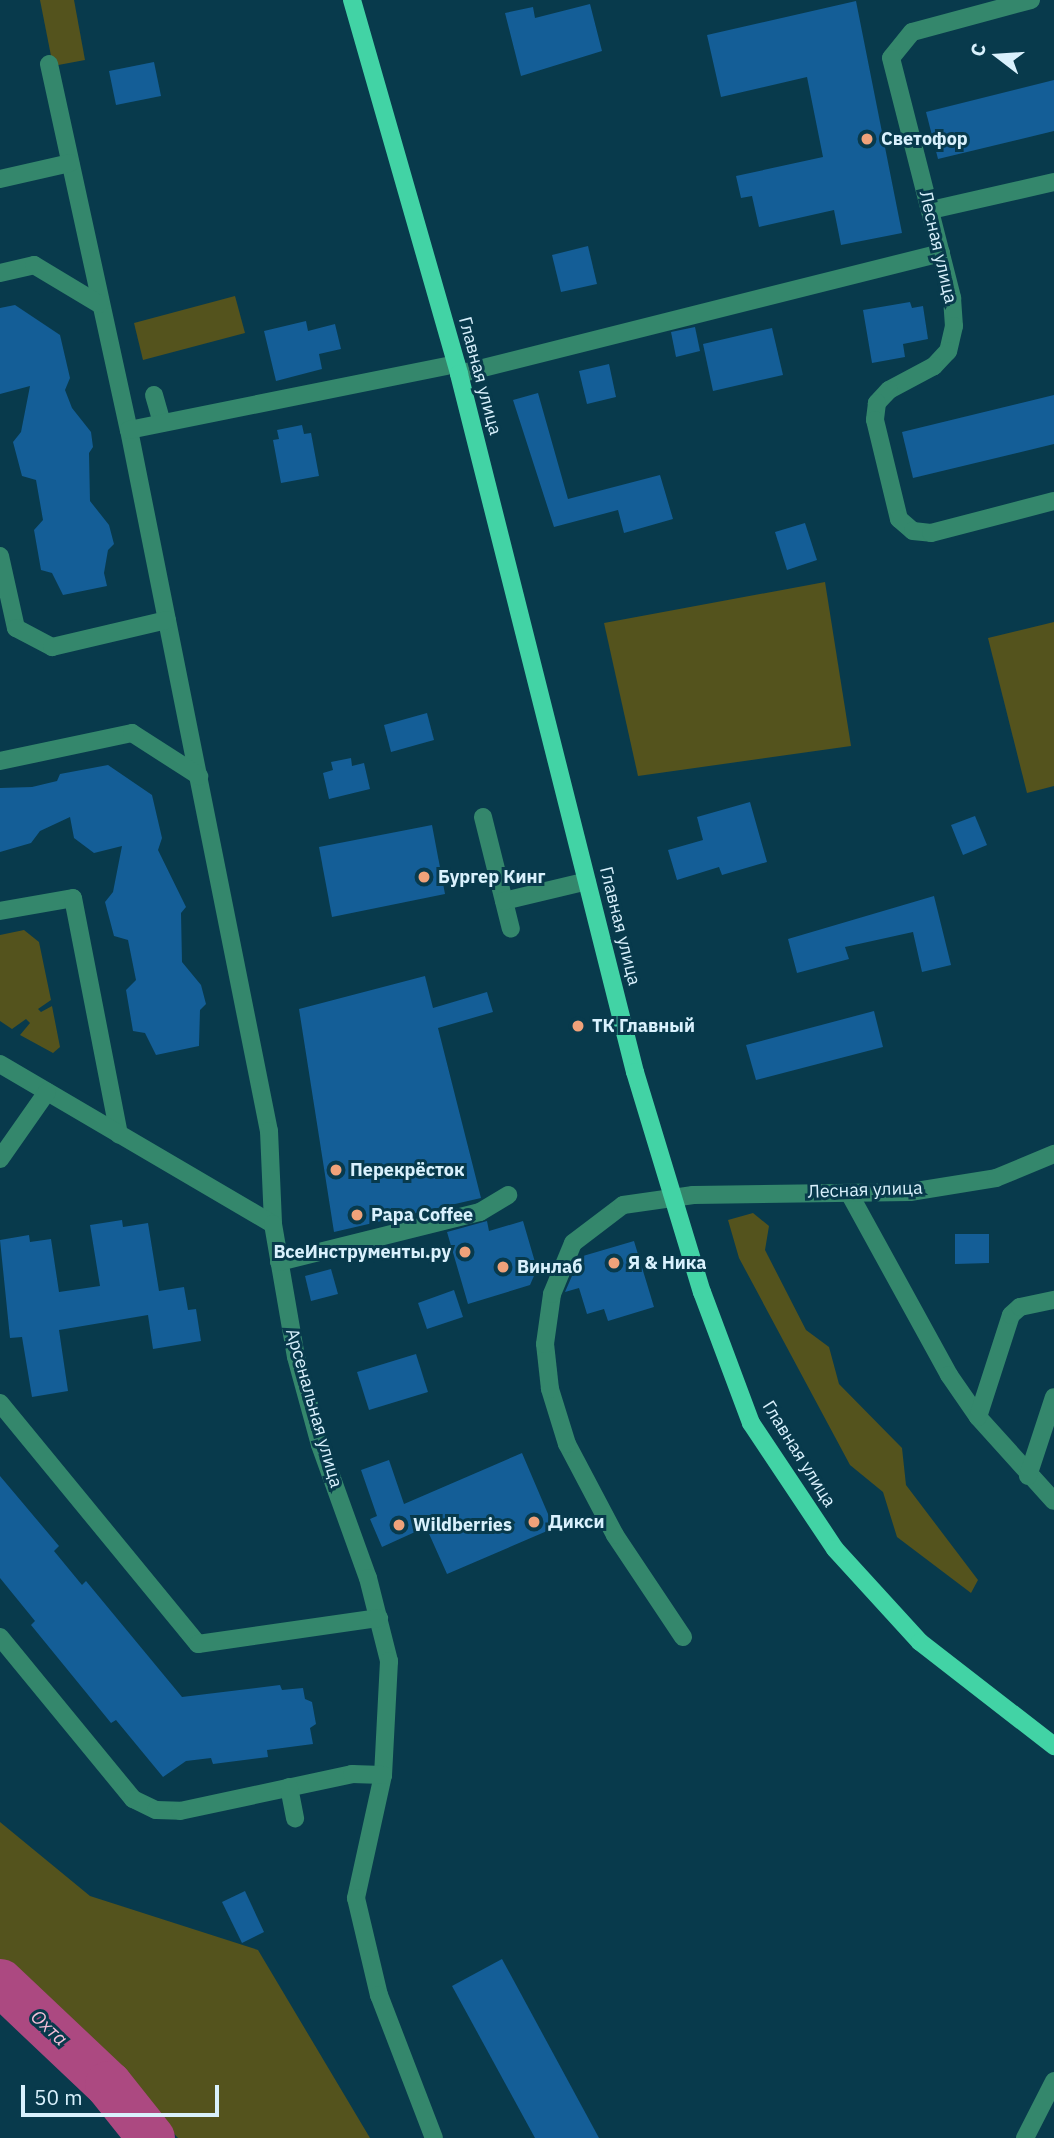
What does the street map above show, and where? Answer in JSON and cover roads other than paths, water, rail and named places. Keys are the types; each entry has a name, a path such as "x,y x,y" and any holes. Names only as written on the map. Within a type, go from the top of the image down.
{"main road":[{"name":"Главная улица","path":"352,0 458,369 587,881 671,1197 751,1423 835,1549 920,1642 1054,1746"}],"street":[{"path":"968,16 981,0"},
{"name":"Лесная улица","path":"1031,0 912,32 891,58 952,298 954,326 948,351 934,366 889,390 877,403 876,420 899,520 913,531 931,533 1054,501"},
{"name":"Арсенальная улица","path":"49,64 129,430 269,1131 272,1224 296,1357 320,1445 379,1618 389,1661 383,1775 356,1898 379,1995 434,2138"},
{"path":"0,179 70,163"},
{"path":"931,210 1054,182"},
{"path":"129,430 458,369 941,253"},
{"path":"0,273 34,265 100,304"},
{"path":"155,395 162,423"},
{"path":"0,556 8,629 52,647 167,620"},
{"path":"0,761 132,733 199,776"},
{"path":"483,817 511,929"},
{"path":"504,901 587,881"},
{"path":"0,911 73,898 119,1135"},
{"path":"0,1064 272,1224"},
{"path":"0,1159 47,1092"},
{"name":"Лесная улица","path":"683,1637 615,1535 568,1444 550,1389 545,1345 552,1294 573,1243 623,1205 671,1197 910,1192 996,1178 1054,1154"},
{"path":"849,1193 910,1311 978,1417 1028,1476 1054,1501"},
{"path":"279,1262 480,1212 508,1195"},
{"path":"978,1417 1011,1315 1020,1307 1054,1300"},
{"path":"1028,1476 1054,1397"},
{"path":"0,1403 198,1644 379,1618"},
{"path":"0,1637 133,1799 156,1810 180,1811 352,1774 383,1775"},
{"path":"289,1787 295,1818"},
{"path":"1025,2138 1054,2081"}],"waterway":[{"name":"Охта","path":"0,1982 108,2084 151,2138"}],"place":[{"name":"Светофор","path":"867,139"},
{"name":"Бургер Кинг","path":"424,877"},
{"name":"ТК Главный","path":"578,1026"},
{"name":"Перекрёсток","path":"336,1170"},
{"name":"Papa Coffee","path":"357,1215"},
{"name":"ВсеИнструменты.ру","path":"465,1252"},
{"name":"Я & Ника","path":"614,1263"},
{"name":"Винлаб","path":"503,1267"},
{"name":"Дикси","path":"534,1522"},
{"name":"Wildberries","path":"399,1525"}]}
